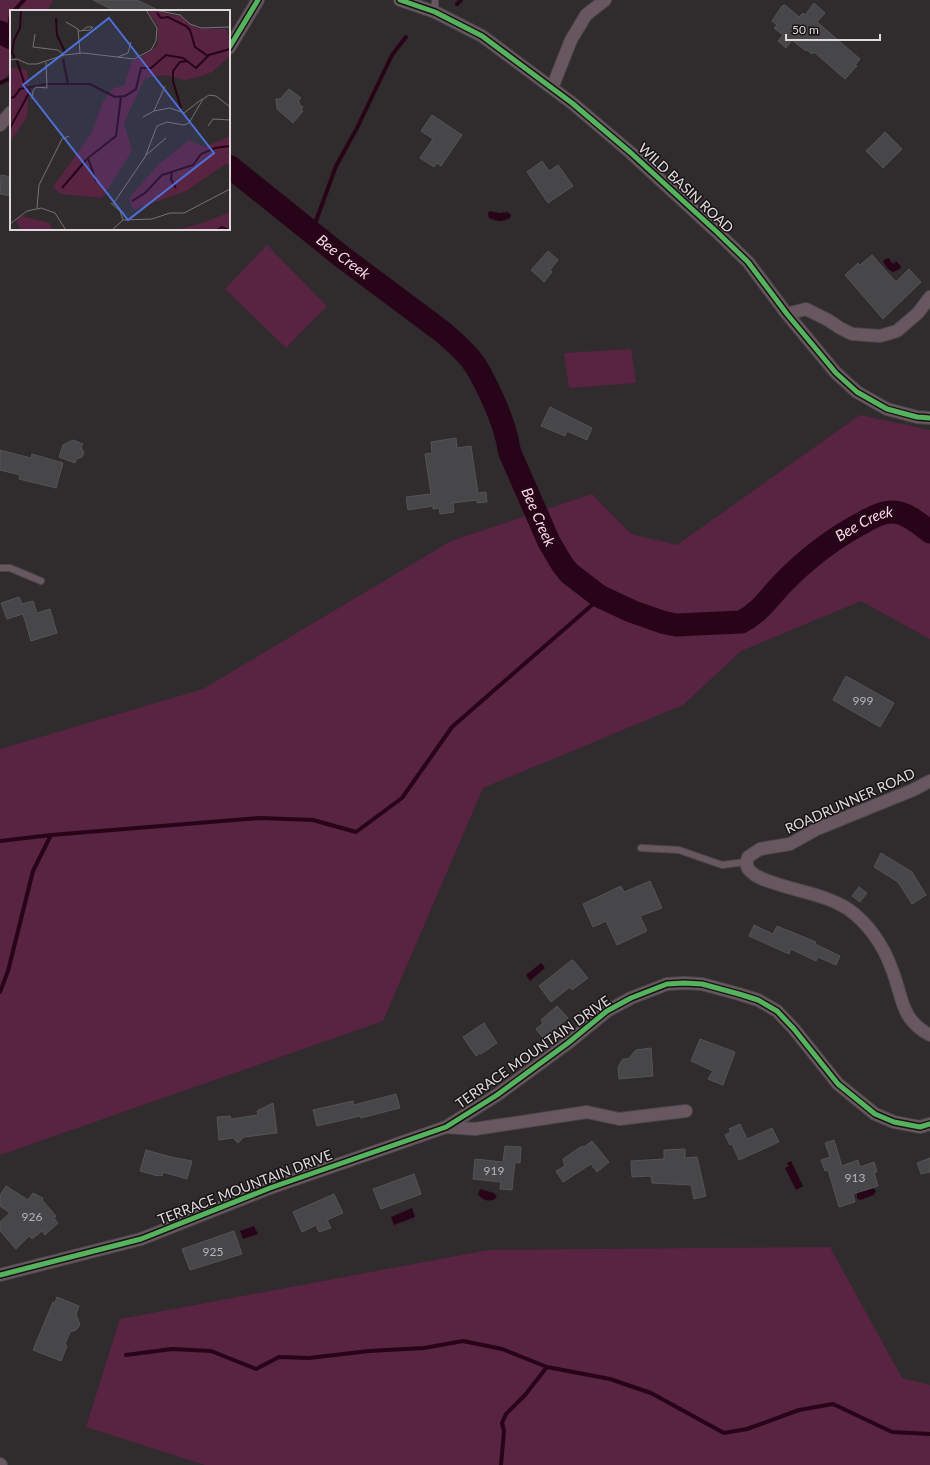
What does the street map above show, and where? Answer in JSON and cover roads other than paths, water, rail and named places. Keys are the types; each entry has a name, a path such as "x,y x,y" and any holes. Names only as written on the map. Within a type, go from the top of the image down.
{"street":[{"path":"230,46 258,0"},
{"name":"WILD BASIN ROAD","path":"400,0 415,4 435,6 482,36 572,103 631,153 748,262 787,314 836,373 857,392 887,409 918,418 930,418"},
{"path":"552,88 571,40 586,15 605,0"},
{"path":"0,125 10,113"},
{"path":"787,314 806,309 852,334 880,336 897,331 918,313 930,297"},
{"name":"ROADRUNNER ROAD","path":"746,862 748,857 760,849 790,844 817,829 913,790 930,781"},
{"path":"746,862 749,871 759,878 824,898 848,909 870,929 892,967 902,1005 909,1019 920,1030 930,1035"},
{"name":"TERRACE MOUNTAIN DRIVE","path":"0,1275 141,1239 270,1188 446,1127 497,1095 568,1043 607,1012 631,998 667,984 702,984 758,1000 777,1010 838,1084 875,1114 894,1122 920,1127 930,1124"},
{"path":"446,1127 475,1129 587,1112 619,1119 686,1111"}],"lane":[{"path":"0,568 10,568 41,581"},
{"path":"641,848 679,850 722,864 746,862"}],"waterway":[{"path":"15,10 24,0"},
{"path":"457,4 461,0"},
{"path":"7,36 10,20"},
{"name":"Bee Creek","path":"0,32 10,37"},
{"path":"312,232 336,166 357,128 392,55 406,37"},
{"path":"0,83 10,78"},
{"name":"Bee Creek","path":"230,167 341,256 444,333 469,357 480,373 496,405 507,437 510,453 549,542 569,573 599,596 631,611 662,622 676,625 741,622 753,615 790,575 820,550 841,535 874,517 893,512 903,514 913,519 930,532"},
{"path":"0,992 8,971 33,871 51,835 260,818 313,820 356,832 402,798 452,727 592,605 599,596"},
{"path":"0,841 51,835"},
{"path":"126,1355 172,1349 211,1351 256,1369 279,1357 309,1358 369,1351 424,1348 463,1341 502,1349 547,1367 610,1379 651,1393 724,1433 747,1429 799,1410 833,1404 892,1432 930,1434"},
{"path":"501,1465 504,1431 502,1423 506,1414 525,1395 547,1367"}]}
